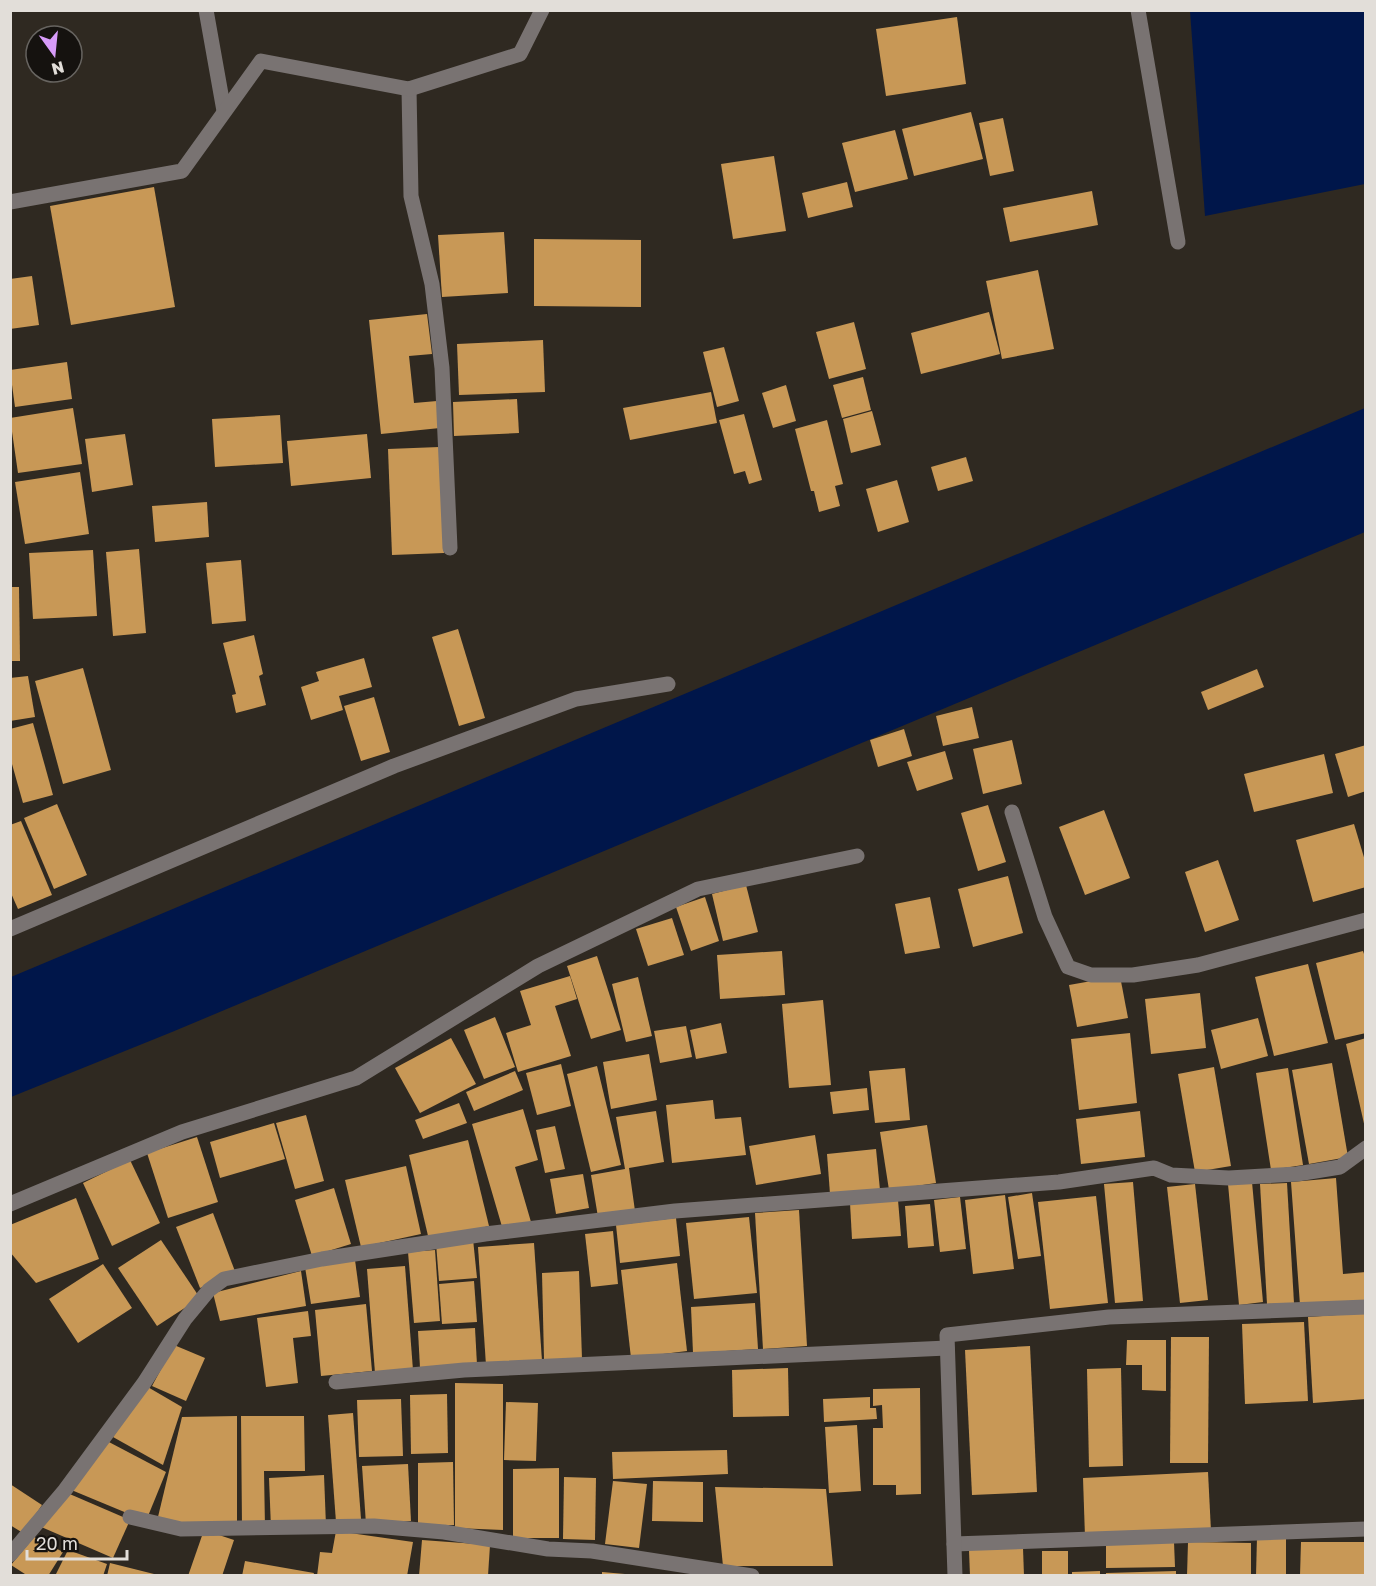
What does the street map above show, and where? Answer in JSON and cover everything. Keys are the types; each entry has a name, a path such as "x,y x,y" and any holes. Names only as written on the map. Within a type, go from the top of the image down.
{"street":[{"path":"206,10 224,111"},
{"path":"10,202 182,171 261,61 409,89 520,54 542,10"},
{"path":"1138,10 1178,242"},
{"path":"409,89 411,196 432,284 442,368 450,548"},
{"path":"10,929 415,758 576,699 668,684"},
{"path":"1012,812 1045,917 1063,957 1068,966 1090,975 1133,975 1198,964 1365,920"},
{"path":"10,1204 182,1132 356,1078 538,966 698,890 857,856"},
{"path":"10,1555 65,1490 144,1383 185,1319 209,1290 225,1279 322,1259 485,1234 675,1211 1059,1182 1155,1168 1172,1175 1229,1178 1297,1174 1340,1167 1365,1148"},
{"path":"956,1575 947,1335 1109,1317 1365,1307"},
{"path":"336,1382 464,1370 947,1348"},
{"path":"129,1518 181,1529 374,1526 444,1532 548,1549 591,1551 752,1575"},
{"path":"954,1544 1365,1529"}],"water":[{"path":"1190,11 1365,11 1365,184 1205,216"},
{"path":"1365,408 1365,532 172,1032 11,1097 11,977"}],"building":[{"path":"957,17 966,84 886,96 876,29"},
{"path":"971,112 983,159 914,176 902,129"},
{"path":"1003,118 1014,171 990,176 979,123"},
{"path":"895,130 908,179 855,192 842,143"},
{"path":"774,156 786,231 733,239 721,164"},
{"path":"847,182 853,207 808,218 802,193"},
{"path":"154,187 175,307 71,325 50,206"},
{"path":"1092,191 1098,225 1010,242 1003,208"},
{"path":"504,232 508,293 442,297 438,235"},
{"path":"534,239 641,240 641,307 534,306"},
{"path":"1038,270 1054,349 1002,359 986,281"},
{"path":"32,276 39,325 10,329 10,279"},
{"path":"989,312 1000,354 921,374 911,333"},
{"path":"427,314 432,354 409,356 414,403 437,401 440,428 381,434 369,320"},
{"path":"854,322 866,369 829,379 816,332"},
{"path":"543,340 545,392 459,395 457,344"},
{"path":"724,347 739,401 717,407 703,352"},
{"path":"67,362 72,399 15,407 10,370"},
{"path":"863,377 871,410 842,418 833,385"},
{"path":"786,385 796,421 773,428 762,393"},
{"path":"711,392 717,423 630,440 623,408"},
{"path":"517,399 519,433 454,436 453,402"},
{"path":"73,408 82,464 18,473 10,418"},
{"path":"872,411 881,445 851,453 843,419"},
{"path":"744,414 762,480 749,484 745,471 734,474 719,420"},
{"path":"280,415 283,463 215,467 212,419"},
{"path":"827,420 843,484 835,486 840,506 819,512 814,491 811,491 795,429"},
{"path":"125,434 133,485 92,492 85,439"},
{"path":"367,434 371,478 291,486 287,441"},
{"path":"439,447 444,553 392,555 388,449"},
{"path":"966,457 973,481 938,491 931,467"},
{"path":"80,472 89,534 25,544 15,482"},
{"path":"897,480 909,522 878,532 866,489"},
{"path":"207,502 209,537 155,542 152,506"},
{"path":"139,549 146,633 113,636 106,552"},
{"path":"93,550 97,616 33,619 29,553"},
{"path":"241,560 246,621 212,624 206,563"},
{"path":"10,587 19,587 20,661 10,661"},
{"path":"458,629 485,718 459,726 432,637"},
{"path":"254,635 263,674 259,676 266,705 236,713 232,695 236,694 223,643"},
{"path":"364,658 372,687 339,696 343,710 311,720 301,687 319,681 316,672"},
{"path":"83,668 111,770 63,784 35,681"},
{"path":"1257,669 1264,687 1208,710 1201,692"},
{"path":"28,676 35,717 10,721 10,678"},
{"path":"374,697 390,752 361,761 344,706"},
{"path":"972,707 979,738 943,746 936,716"},
{"path":"33,723 53,795 23,803 10,757 10,729"},
{"path":"904,729 912,756 878,767 870,740"},
{"path":"1012,740 1022,784 983,794 973,749"},
{"path":"1366,745 1366,791 1348,797 1335,754"},
{"path":"945,751 953,779 917,791 907,762"},
{"path":"1324,754 1333,793 1254,812 1244,774"},
{"path":"57,804 87,875 54,889 24,818"},
{"path":"988,805 1006,862 978,871 961,813"},
{"path":"1104,810 1130,878 1085,895 1059,827"},
{"path":"21,821 52,895 18,909 10,891 10,825"},
{"path":"1354,824 1366,864 1366,887 1313,902 1296,840"},
{"path":"1218,860 1239,920 1205,932 1185,872"},
{"path":"1008,876 1023,933 973,947 958,889"},
{"path":"746,885 758,932 723,941 712,894"},
{"path":"705,897 719,941 691,951 676,907"},
{"path":"930,897 940,948 905,954 895,904"},
{"path":"672,918 684,955 648,966 636,929"},
{"path":"782,951 785,995 720,999 717,955"},
{"path":"1363,951 1366,960 1366,1033 1335,1040 1316,963"},
{"path":"597,956 621,1030 591,1039 567,966"},
{"path":"1308,964 1328,1043 1274,1056 1255,977"},
{"path":"570,976 577,999 555,1006 571,1056 518,1072 506,1033 531,1025 520,991"},
{"path":"1120,976 1128,1018 1077,1027 1069,985"},
{"path":"638,977 652,1036 626,1042 612,984"},
{"path":"1200,993 1206,1048 1151,1054 1145,999"},
{"path":"823,1000 831,1085 789,1088 782,1004"},
{"path":"495,1017 515,1067 484,1079 464,1030"},
{"path":"1258,1018 1268,1056 1221,1069 1211,1030"},
{"path":"721,1023 727,1053 696,1059 690,1030"},
{"path":"686,1026 692,1057 660,1063 654,1031"},
{"path":"1130,1033 1137,1103 1079,1110 1071,1039"},
{"path":"451,1038 476,1084 420,1113 395,1068"},
{"path":"1366,1038 1366,1128 1365,1128 1346,1044"},
{"path":"649,1054 657,1100 611,1109 603,1062"},
{"path":"1332,1063 1348,1157 1309,1164 1292,1070"},
{"path":"561,1064 571,1106 537,1115 526,1073"},
{"path":"597,1066 621,1165 591,1172 567,1074"},
{"path":"1214,1067 1231,1166 1195,1172 1178,1074"},
{"path":"905,1068 910,1120 875,1123 869,1071"},
{"path":"1288,1068 1303,1165 1271,1170 1256,1073"},
{"path":"515,1071 523,1090 474,1111 466,1092"},
{"path":"867,1088 869,1110 833,1114 830,1092"},
{"path":"713,1100 715,1119 741,1117 746,1155 672,1163 666,1105"},
{"path":"459,1103 467,1123 423,1139 415,1120"},
{"path":"523,1109 538,1160 515,1167 531,1222 503,1230 472,1124"},
{"path":"656,1111 664,1162 629,1168 635,1211 598,1217 591,1175 625,1169 616,1117"},
{"path":"1140,1111 1145,1157 1081,1164 1076,1119"},
{"path":"306,1115 324,1181 295,1189 276,1123"},
{"path":"274,1123 285,1159 220,1178 210,1142"},
{"path":"927,1125 936,1183 889,1190 880,1132"},
{"path":"555,1126 565,1169 545,1173 536,1130"},
{"path":"815,1135 821,1174 756,1185 749,1146"},
{"path":"197,1137 218,1202 168,1218 147,1153"},
{"path":"468,1140 489,1226 429,1240 409,1155"},
{"path":"876,1149 880,1190 830,1194 827,1154"},
{"path":"130,1160 160,1223 112,1246 83,1183"},
{"path":"406,1166 421,1234 361,1247 345,1180"},
{"path":"583,1174 589,1208 556,1214 550,1179"},
{"path":"1336,1178 1343,1274 1366,1272 1366,1300 1300,1305 1291,1182"},
{"path":"1133,1182 1143,1301 1115,1303 1104,1184"},
{"path":"1252,1182 1263,1302 1239,1305 1228,1184"},
{"path":"1287,1183 1294,1303 1267,1304 1260,1184"},
{"path":"1195,1184 1208,1300 1180,1303 1167,1187"},
{"path":"334,1188 351,1244 312,1256 295,1200"},
{"path":"1032,1193 1041,1256 1018,1259 1008,1197"},
{"path":"1005,1195 1014,1269 973,1274 965,1200"},
{"path":"1096,1196 1108,1303 1050,1309 1038,1202"},
{"path":"960,1197 966,1249 940,1252 934,1200"},
{"path":"76,1198 99,1259 36,1283 10,1252 10,1225"},
{"path":"898,1200 901,1236 852,1239 850,1203"},
{"path":"930,1204 934,1246 908,1248 905,1206"},
{"path":"799,1210 807,1346 763,1349 755,1213"},
{"path":"213,1213 236,1274 200,1288 176,1227"},
{"path":"749,1217 757,1293 694,1299 686,1223"},
{"path":"676,1218 680,1256 620,1263 616,1225"},
{"path":"613,1231 618,1284 591,1287 585,1234"},
{"path":"473,1239 477,1278 439,1281 436,1243"},
{"path":"161,1240 200,1298 157,1326 118,1268"},
{"path":"534,1243 542,1361 486,1365 478,1247"},
{"path":"435,1250 440,1321 414,1323 408,1252"},
{"path":"355,1260 360,1297 311,1304 305,1267"},
{"path":"677,1263 687,1351 631,1358 621,1270"},
{"path":"103,1264 132,1308 78,1343 49,1299"},
{"path":"405,1266 413,1370 375,1373 367,1269"},
{"path":"301,1271 306,1306 220,1321 213,1293"},
{"path":"579,1271 582,1359 544,1359 542,1273"},
{"path":"474,1281 477,1322 442,1324 439,1284"},
{"path":"755,1303 758,1349 693,1353 691,1307"},
{"path":"366,1304 372,1371 321,1376 315,1310"},
{"path":"308,1311 311,1336 293,1338 298,1383 266,1387 257,1318"},
{"path":"1366,1313 1366,1399 1313,1403 1308,1317"},
{"path":"1304,1322 1308,1401 1245,1404 1242,1324"},
{"path":"475,1328 477,1365 420,1368 418,1331"},
{"path":"1171,1337 1209,1337 1208,1463 1170,1463"},
{"path":"1127,1340 1166,1340 1166,1391 1142,1390 1142,1365 1126,1365"},
{"path":"174,1345 205,1358 186,1401 152,1386"},
{"path":"1030,1346 1037,1492 972,1495 965,1350"},
{"path":"788,1368 789,1416 733,1417 732,1370"},
{"path":"1121,1368 1123,1466 1089,1467 1087,1369"},
{"path":"455,1383 503,1384 503,1530 455,1528"},
{"path":"146,1386 182,1407 163,1465 113,1437"},
{"path":"920,1388 921,1494 896,1495 896,1485 873,1485 873,1428 883,1428 882,1405 873,1406 873,1389"},
{"path":"447,1394 448,1453 411,1454 410,1395"},
{"path":"870,1397 870,1408 876,1408 877,1419 824,1422 823,1399"},
{"path":"401,1399 403,1456 359,1457 357,1400"},
{"path":"506,1402 538,1403 536,1461 504,1460"},
{"path":"353,1413 361,1519 336,1522 328,1415"},
{"path":"237,1416 237,1528 157,1521 182,1417"},
{"path":"241,1416 304,1416 305,1471 264,1471 265,1527 242,1527"},
{"path":"857,1425 861,1491 829,1493 825,1427"},
{"path":"107,1441 166,1472 146,1521 69,1489"},
{"path":"727,1450 728,1474 613,1479 612,1452"},
{"path":"453,1462 454,1525 418,1525 418,1463"},
{"path":"408,1464 411,1521 366,1524 362,1466"},
{"path":"559,1468 559,1538 513,1538 513,1469"},
{"path":"1208,1472 1211,1531 1085,1537 1083,1478"},
{"path":"324,1475 326,1526 271,1528 269,1478"},
{"path":"564,1477 596,1478 595,1540 563,1539"},
{"path":"613,1481 647,1484 639,1548 605,1544"},
{"path":"653,1481 703,1482 703,1522 652,1521"},
{"path":"10,1484 42,1505 23,1533 10,1525"},
{"path":"715,1487 826,1489 833,1566 723,1566"},
{"path":"65,1492 130,1520 113,1558 39,1526"},
{"path":"204,1530 234,1540 222,1576 188,1576"},
{"path":"336,1531 413,1542 407,1576 317,1576 320,1552 332,1553"},
{"path":"34,1537 63,1552 48,1576 28,1576 11,1565"},
{"path":"1257,1537 1286,1537 1286,1576 1256,1576"},
{"path":"422,1540 490,1545 488,1576 419,1576"},
{"path":"1174,1542 1175,1567 1106,1568 1106,1543"},
{"path":"1188,1542 1251,1543 1251,1576 1187,1576"},
{"path":"1301,1542 1366,1542 1366,1576 1300,1576"},
{"path":"1023,1548 1024,1576 970,1576 969,1550"},
{"path":"68,1550 107,1564 103,1576 55,1576"},
{"path":"1042,1551 1068,1551 1068,1576 1042,1576"},
{"path":"245,1561 314,1573 313,1576 242,1576"},
{"path":"110,1563 158,1575 158,1576 107,1576"},
{"path":"1100,1571 1100,1576 1072,1576 1072,1572"},
{"path":"1176,1571 1176,1576 1106,1576 1106,1573"},
{"path":"602,1572 625,1574 625,1576 602,1576"}]}
